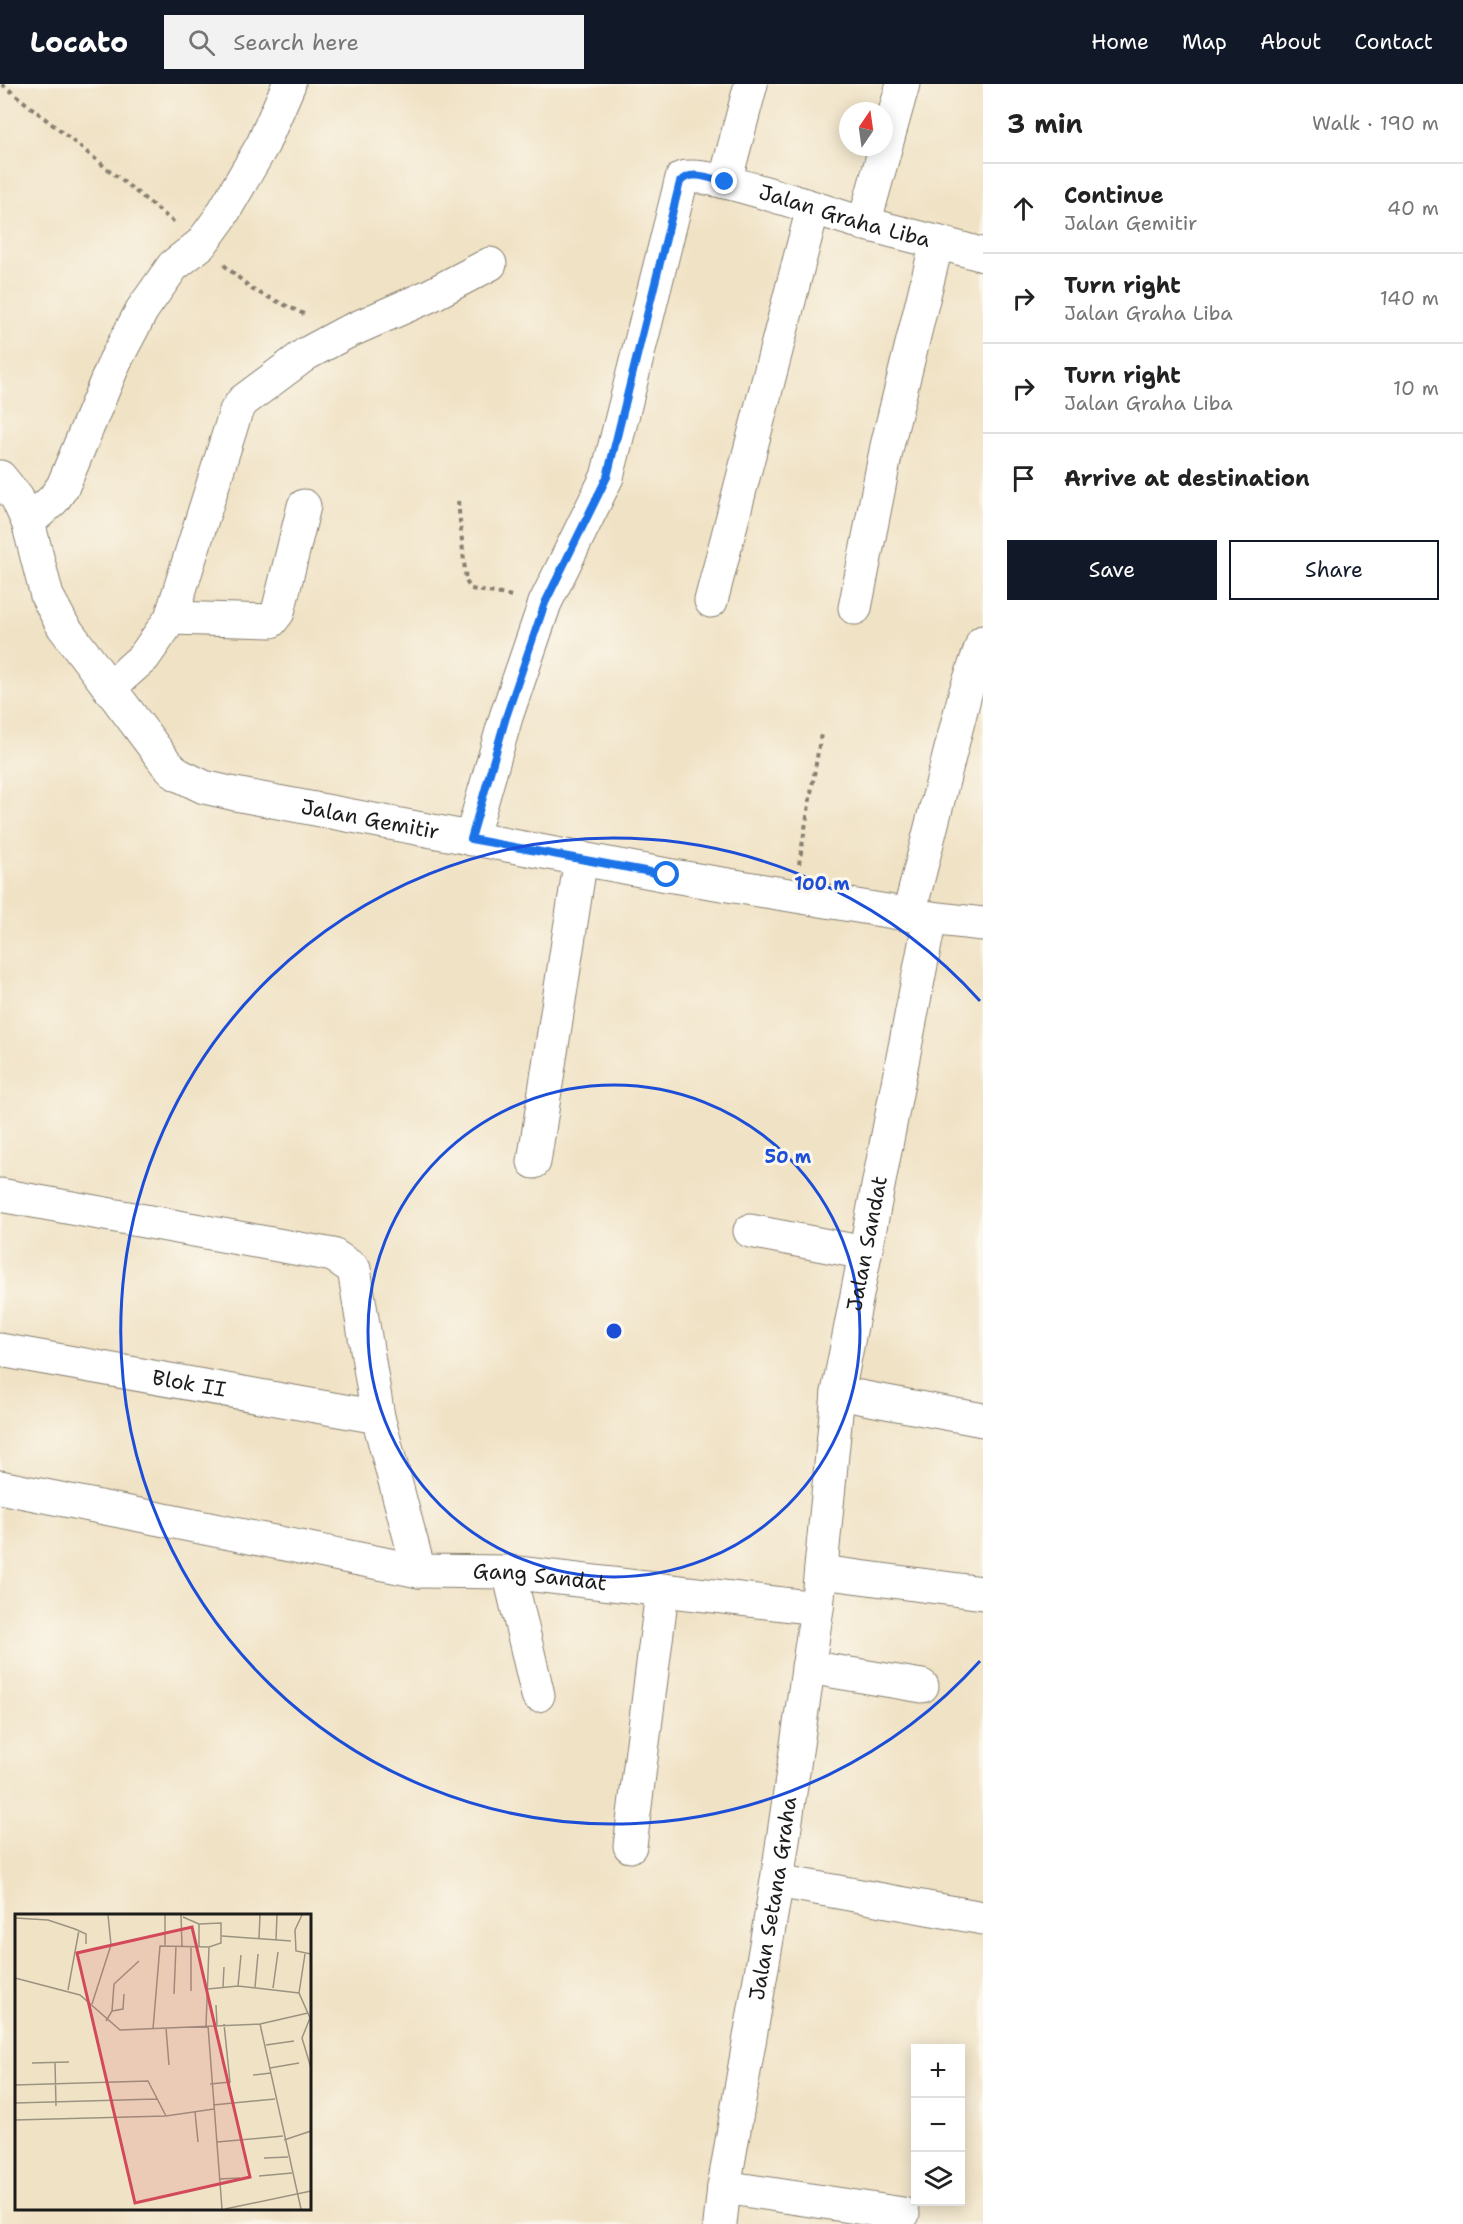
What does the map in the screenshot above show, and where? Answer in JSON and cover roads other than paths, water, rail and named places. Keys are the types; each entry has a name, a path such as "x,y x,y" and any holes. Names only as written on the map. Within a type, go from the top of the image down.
{"street":[{"path":"28,522 53,500 63,486 115,361 142,310 173,266 201,244 220,218 263,144 289,84"},
{"path":"725,182 751,84"},
{"path":"864,224 903,84"},
{"name":"Jalan Graha Liba","path":"471,839 506,717 545,603 607,477 682,178 697,176 725,182 864,224 983,255"},
{"path":"711,601 813,208"},
{"path":"855,608 887,446 937,242"},
{"path":"109,688 144,657 171,618 236,411 249,395 306,354 345,333 429,296 490,264"},
{"name":"Jalan Gemitir","path":"0,477 16,498 28,522 47,596 63,626 166,763 177,774 204,787 667,875 919,916 983,924"},
{"path":"171,618 272,621 278,612 304,506"},
{"name":"Jalan Sandat","path":"821,1572 837,1393 865,1253 919,916 965,694 983,642"},
{"path":"534,1162 581,858"},
{"path":"0,1195 333,1256 354,1269 378,1417 419,1571"},
{"path":"750,1232 865,1253"},
{"name":"Blok II","path":"0,1350 378,1417"},
{"path":"837,1393 983,1420"},
{"name":"Gang Sandat","path":"0,1487 419,1571 509,1572 662,1592 817,1608"},
{"path":"509,1572 538,1695"},
{"path":"821,1572 983,1593"},
{"name":"Jalan Setana Graha","path":"720,2224 724,2187 777,1881 821,1572"},
{"path":"630,1846 662,1592"},
{"path":"808,1667 922,1686"},
{"path":"777,1881 983,1918"},
{"path":"724,2187 903,2214"}]}
